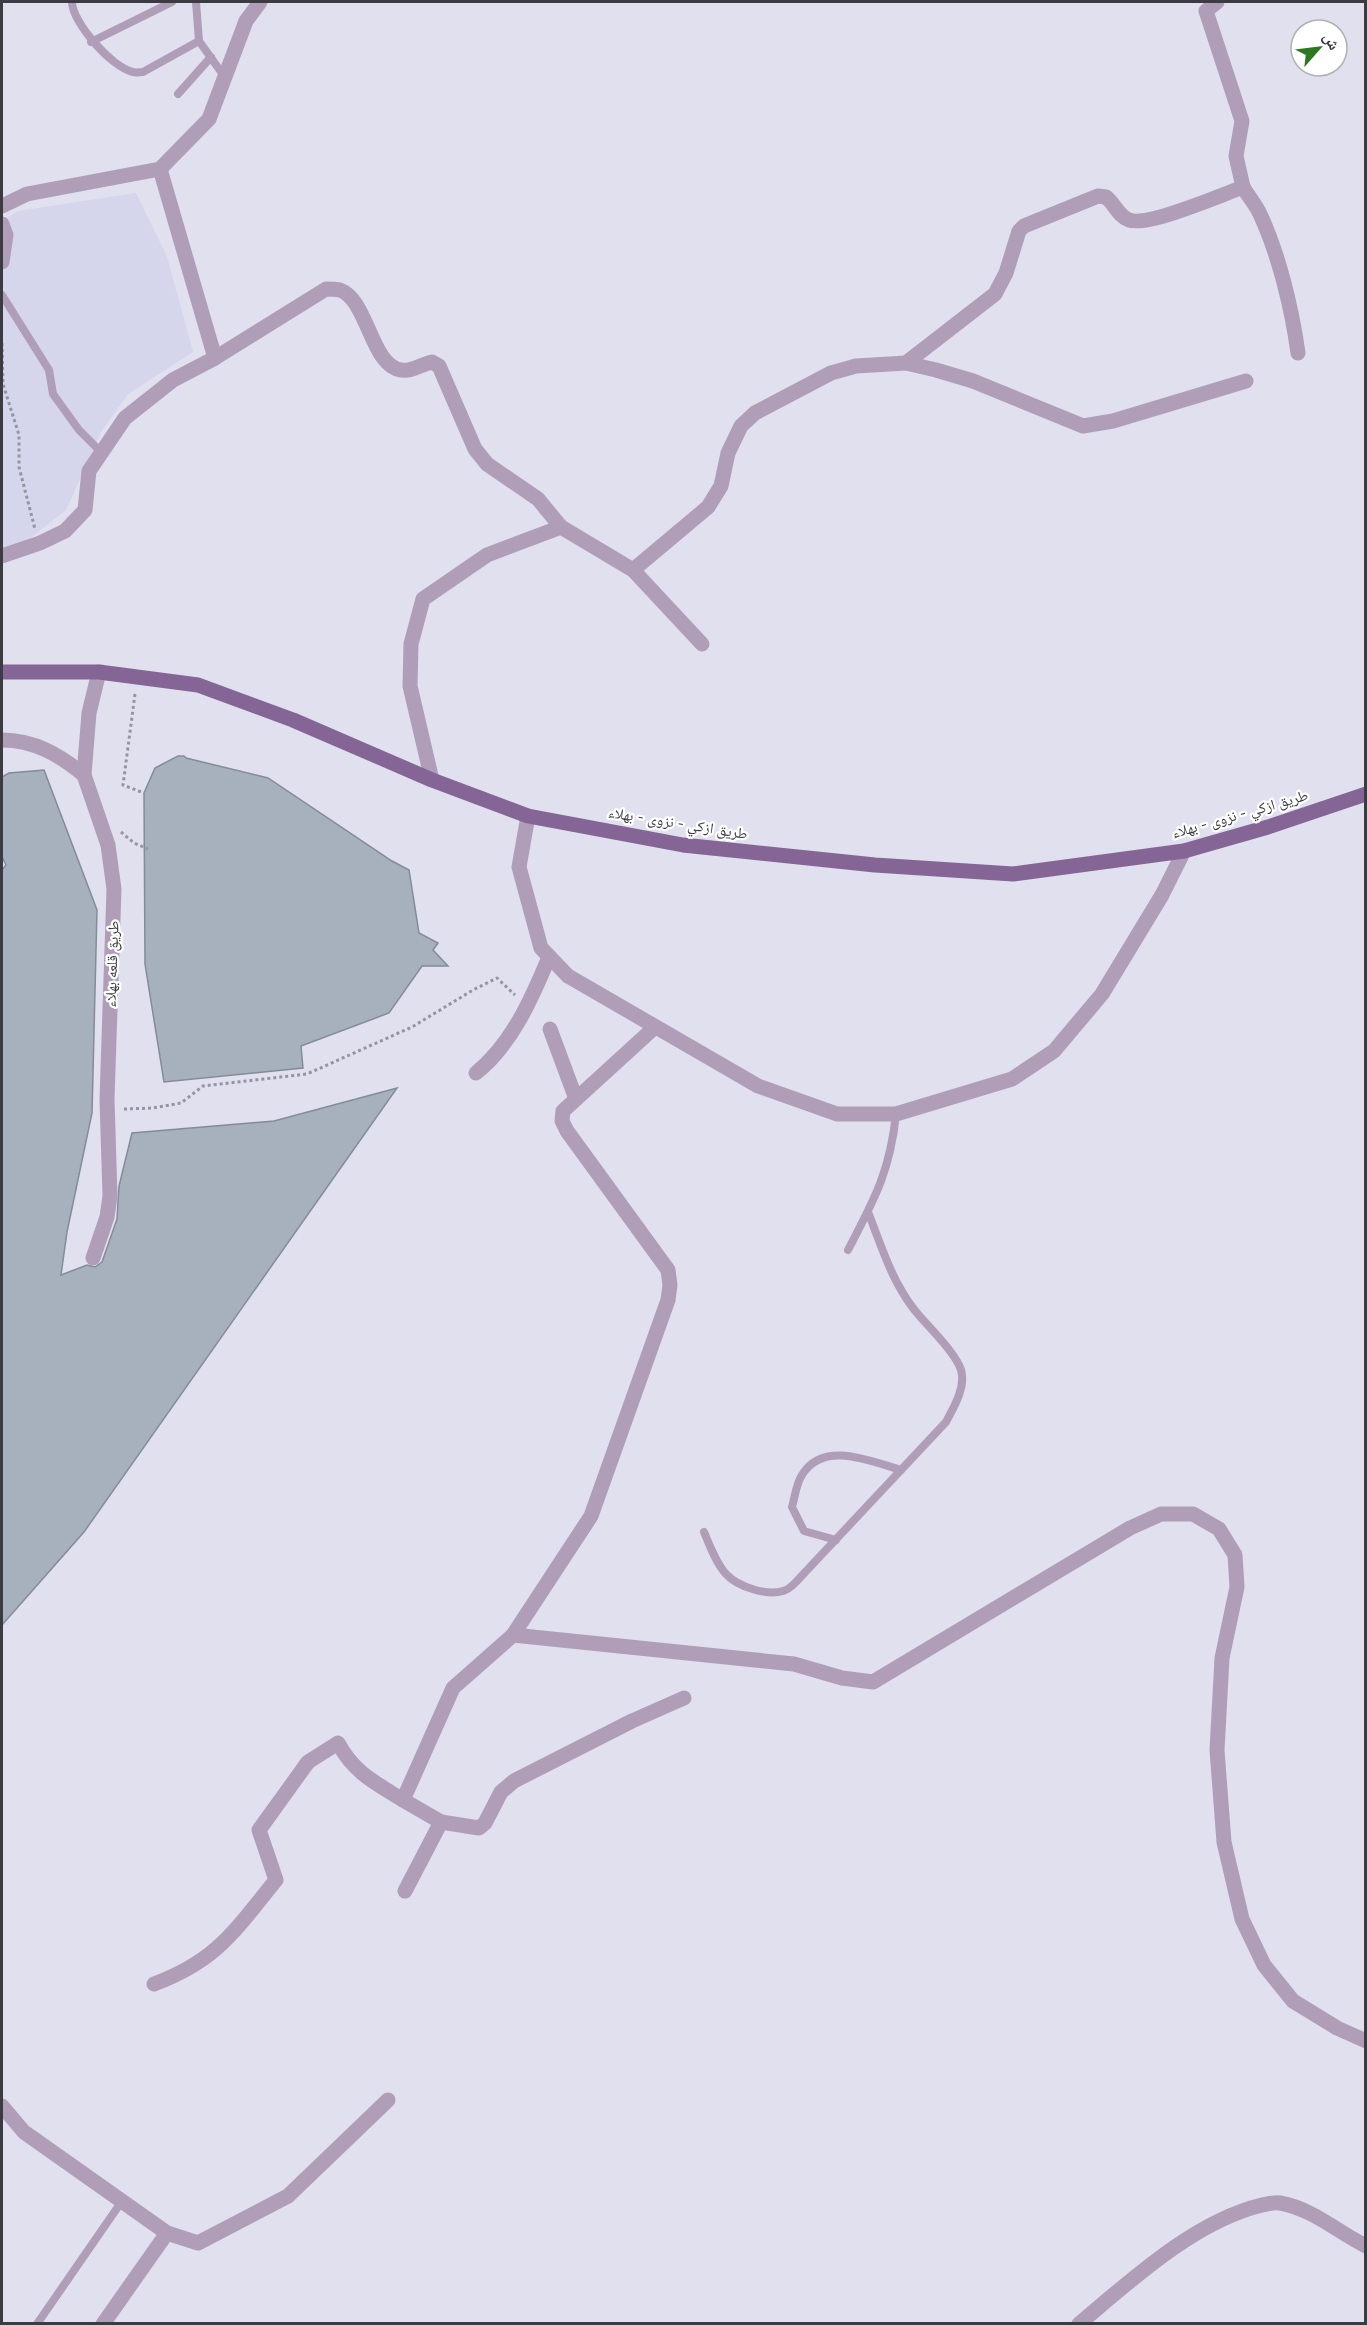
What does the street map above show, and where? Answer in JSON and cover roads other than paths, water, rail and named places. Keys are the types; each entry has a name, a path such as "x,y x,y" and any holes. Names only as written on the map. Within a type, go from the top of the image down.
{"main road":[{"name":"طريق ازكي - نزوى - بهلاء","path":"2,672 99,672 198,685 293,720 432,780 528,816 683,845 875,865 1013,874 1184,851 1268,827 1365,794"}],"street":[{"path":"2,206 27,194 160,169 209,119 246,21 260,2"},
{"path":"1217,2 1206,11 1242,121 1236,156 1243,187 1260,213 1279,268 1293,317 1298,353"},
{"path":"160,169 215,358"},
{"path":"906,363 995,294 1006,273 1019,231 1024,226 1098,196 1106,197 1120,214 1135,222 1156,218 1243,187"},
{"path":"2,224 6,235 2,262"},
{"path":"2,556 40,543 65,531 85,510 89,471 125,418 173,380 215,358 326,289 339,290 350,296 383,356 392,367 410,370 432,362 439,366 475,449 487,464 538,500 561,527 633,570 702,644"},
{"path":"633,570 708,507 720,486 728,453 741,426 755,413 831,373 856,366 906,363 973,381 1083,426 1113,421 1246,381"},
{"path":"432,780 410,686 411,644 423,599 487,555 561,527"},
{"name":"طريق قلعه بهلاء","path":"93,1258 107,1217 110,1196 107,1110 114,889 108,845 84,775 88,723 99,672"},
{"path":"2,740 28,743 49,750 68,761 84,775"},
{"path":"528,816 519,867 541,948 568,976 758,1086 837,1114 896,1114 1012,1079 1054,1051 1102,994 1162,895 1184,851"},
{"path":"476,1073 497,1051 528,1007 549,957"},
{"path":"403,1800 453,1688 513,1635 591,1516 669,1300 668,1270 660,1256 567,1131 562,1121 563,1111 655,1027"},
{"path":"550,1029 576,1099"},
{"path":"513,1635 795,1664 842,1678 873,1682 1130,1528 1161,1514 1193,1514 1219,1529 1235,1555 1237,1587 1222,1658 1217,1750 1224,1842 1242,1919 1264,1965 1293,2001 1337,2028 1365,2041"},
{"path":"154,1984 180,1974 203,1961 226,1942 276,1880 260,1830 308,1762 338,1743 347,1760 365,1776 403,1800 441,1822 479,1828 501,1792 514,1781 632,1721 684,1698"},
{"path":"405,1891 441,1822"},
{"path":"2,2106 24,2132 167,2233 198,2243 288,2196 388,2100"},
{"path":"1079,2324 1127,2284 1188,2239 1239,2211 1278,2202 1313,2213 1365,2246"},
{"path":"103,2324 167,2233"}],"lane":[{"path":"72,2 72,11 91,42 123,68 132,72 142,72 199,41"},
{"path":"91,42 172,2"},
{"path":"196,2 199,41 225,78"},
{"path":"178,94 211,57"},
{"path":"2,295 49,370 53,394 79,430 102,453"},
{"path":"848,1250 887,1168 893,1145 896,1114"},
{"path":"704,1532 726,1575 740,1585 772,1593 785,1591 946,1422 962,1384 961,1370 896,1283 868,1212"},
{"path":"836,1540 804,1531 792,1507 801,1477 813,1462 827,1456 854,1456 901,1470"},
{"path":"37,2324 122,2201"}]}
